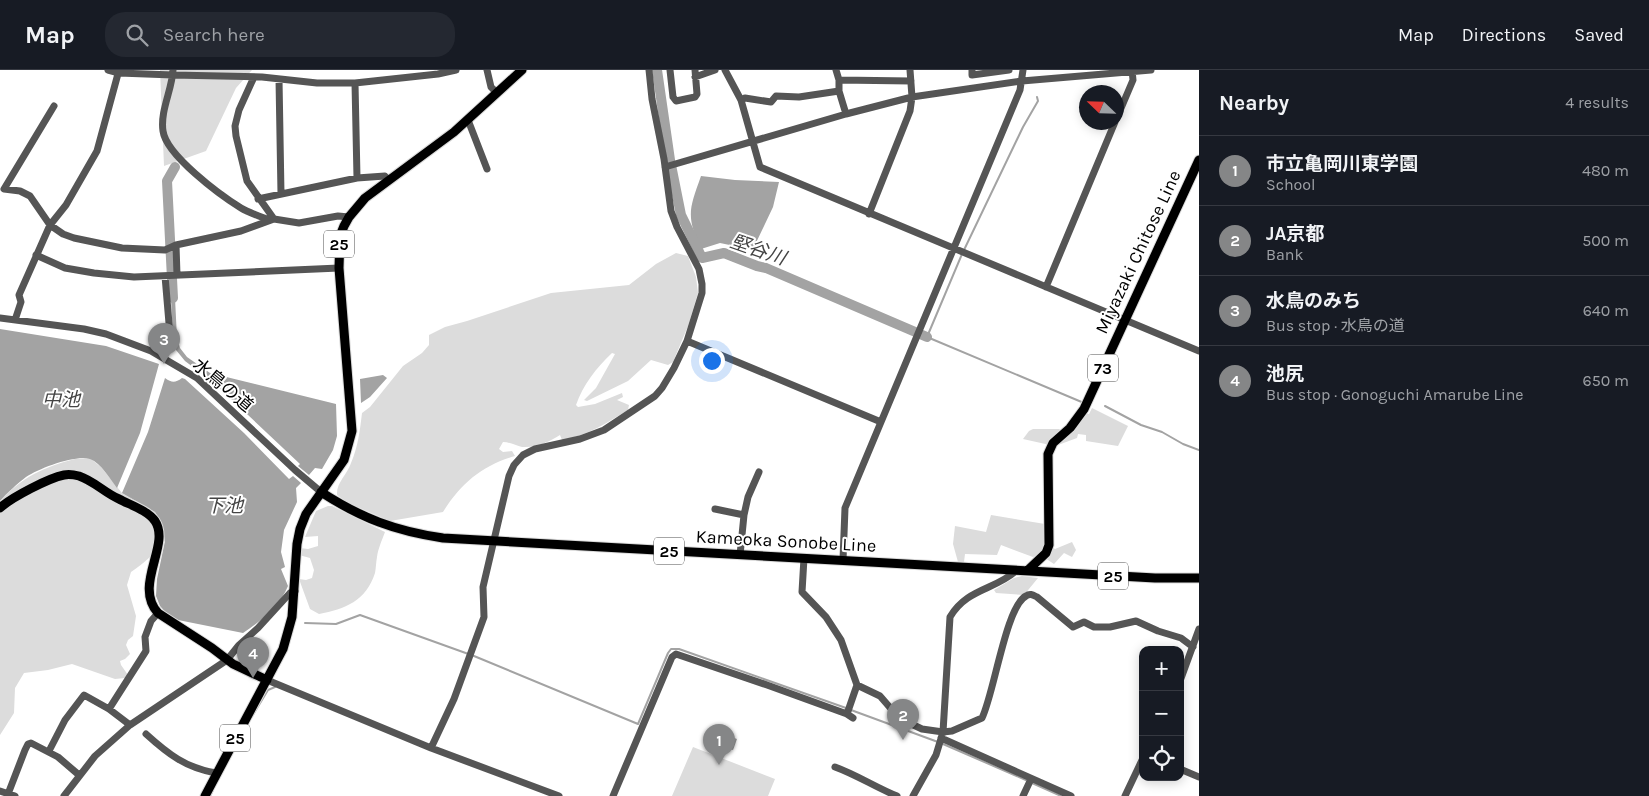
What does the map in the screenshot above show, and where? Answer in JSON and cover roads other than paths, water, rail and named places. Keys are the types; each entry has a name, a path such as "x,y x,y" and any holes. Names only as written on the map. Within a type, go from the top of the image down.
{"main road":[{"name":"25","path":"205,796 283,649 292,617 297,544 300,529 306,514 344,460 352,431 339,268 340,236 349,217 365,198 431,151 522,70"},
{"name":"Miyazaki Chitose Line","path":"1027,571 1046,552 1049,545 1048,454 1053,443 1070,428 1081,414 1199,160"},
{"path":"0,508 49,480 66,474 77,475 88,480 115,498 146,513 155,521 159,531 150,581 149,595 152,607 227,660 267,680"},
{"name":"Kameoka Sonobe Line","path":"321,492 359,514 392,528 443,538 1154,578 1199,578"}],"street":[{"path":"108,70 260,75 317,83 355,83 438,74 456,70"},
{"path":"487,70 491,87 496,93"},
{"path":"431,748 454,699 484,617 482,595 509,476 514,465 523,455 535,449 580,439 604,430 654,396 662,388 688,341 702,293 702,284 699,270 671,211 652,99 649,70"},
{"path":"670,70 673,97 676,101 695,97 697,94 695,74 714,70"},
{"path":"725,70 741,100 760,167 1199,351"},
{"path":"836,70 839,80 839,91 846,114"},
{"path":"869,214 910,111 912,97 910,70"},
{"path":"972,70 972,75 1009,70"},
{"path":"843,560 845,508 1020,90 1023,70"},
{"path":"665,167 846,114 912,97 1022,81 1151,70"},
{"path":"16,320 21,302 19,295 50,225 66,205 97,151 119,71"},
{"path":"1124,102 1133,80 1132,71"},
{"path":"173,73 162,122 163,133 188,166 203,181 242,209 271,219 299,222 338,216 349,217"},
{"path":"260,75 239,110 235,126 247,181 271,219"},
{"path":"279,79 281,194"},
{"path":"839,80 911,80"},
{"path":"355,83 357,178"},
{"path":"741,100 745,98 771,102 776,96 799,97 839,91"},
{"path":"54,106 4,189 20,190 30,196 50,225 74,238 122,248 165,250 176,245 241,231 271,219"},
{"path":"468,120 487,169"},
{"path":"1046,287 1112,130"},
{"path":"258,199 357,178 385,176 388,181"},
{"path":"176,245 177,275"},
{"path":"36,256 65,268 134,277 339,268"},
{"path":"164,276 171,348"},
{"name":"水鳥の道","path":"0,318 98,333 151,350 197,378 307,482 321,492"},
{"path":"688,341 881,422"},
{"path":"740,555 744,514 748,497 759,472"},
{"path":"715,509 744,514"},
{"path":"613,796 672,657 676,654 850,716 858,685 841,640 826,617 802,592 804,558"},
{"path":"913,796 936,755 942,735 946,700 950,617 956,607 967,597 1011,576 1017,570"},
{"path":"64,796 95,756 130,725 227,660 239,645 258,628 290,593 295,591"},
{"path":"942,735 982,718 1009,624 1022,599 1027,595 1031,594 1037,597 1073,627 1084,622 1094,627 1110,627 1136,621 1158,631 1181,638 1193,647"},
{"path":"109,709 146,651 145,637 158,613"},
{"path":"1184,670 1199,630"},
{"path":"267,680 431,748 559,796"},
{"path":"858,685 880,696 893,711 914,726 942,735 1030,781 1071,796"},
{"path":"49,751 65,720 84,695 109,709 130,725"},
{"path":"146,734 169,754 199,770 216,774"},
{"path":"0,791 11,795 28,744 31,743 49,751 79,775"},
{"path":"1125,796 1139,766"},
{"path":"835,767 853,773 880,789 897,796"},
{"path":"1184,770 1199,776"},
{"path":"1023,796 1030,781"}],"water":[{"path":"701,176 779,182 773,207 754,247 749,249 720,243 701,249 693,228 691,213"},
{"path":"175,298 177,338 180,348 187,357 210,373 336,404 337,436 333,450 322,469 315,468 309,475 298,466 300,464 213,382 185,361 176,350 173,338 171,299"},
{"name":"中池","path":"0,329 106,346 159,364 140,433 117,488 98,464 90,459 83,458 57,463 32,473 0,501"},
{"path":"383,375 387,378 370,397 361,403 360,379"},
{"name":"下池","path":"165,378 173,382 182,378 185,379 244,433 289,479 293,476 301,483 296,488 297,502 284,530 281,552 285,567 281,569 288,586 285,593 269,613 243,633 178,620 168,615 160,606 156,596 157,579 165,541 161,522 155,512 122,493 148,432"},
{"path":"718,732 737,739 733,750 714,743"}],"waterway":[{"name":"堅谷川","path":"657,70 670,160 681,215 702,258 724,253 766,268 927,337"},
{"path":"964,250 1023,127 1038,101 1037,97"},
{"path":"173,298 167,181 175,167"},
{"path":"962,254 927,337 1084,403"},
{"path":"1105,406 1141,425 1162,432 1183,444 1199,450"},
{"path":"305,623 336,624 360,615 474,656 638,724 671,649 679,649 846,708"},
{"path":"251,718 268,690 275,687"},
{"path":"851,710 938,742"},
{"path":"943,744 1028,781"},
{"path":"1032,783 1061,796"},
{"path":"210,796 213,790"}],"place":[{"name":"水鳥のみち","path":"164,364"},
{"name":"池尻","path":"253,678"},
{"name":"JA京都","path":"903,740"},
{"name":"市立亀岡川東学園","path":"719,765"}]}
